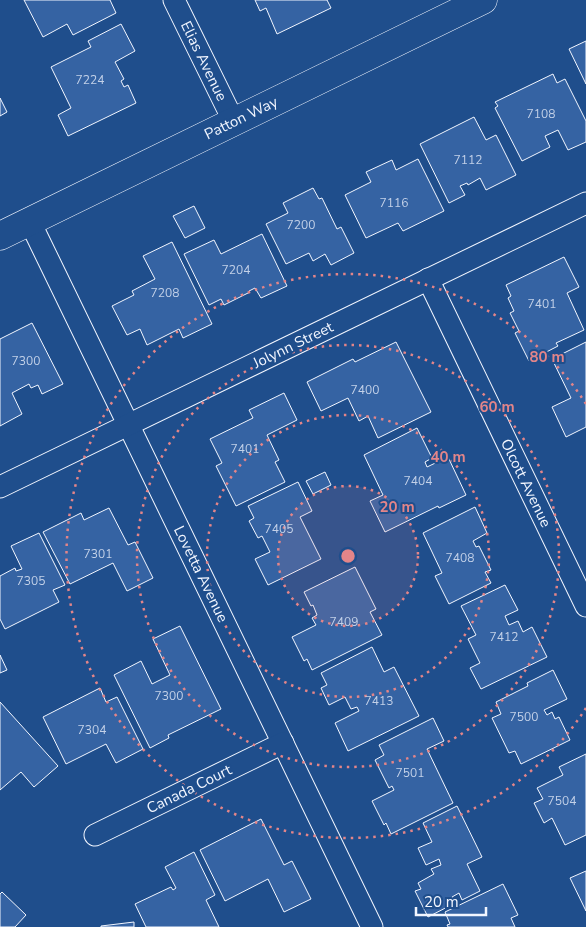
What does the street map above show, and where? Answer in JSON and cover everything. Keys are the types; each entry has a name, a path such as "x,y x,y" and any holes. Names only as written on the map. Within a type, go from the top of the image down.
{"street":[{"name":"Elias Avenue","path":"174,0 234,122"},
{"name":"Patton Way","path":"0,236 483,0"},
{"name":"Jolynn Street","path":"0,487 586,202"},
{"name":"Lovetta Avenue","path":"30,222 372,927"},
{"name":"Olcott Avenue","path":"428,279 586,606"},
{"name":"Canada Court","path":"95,835 283,744"}],"building":[{"path":"24,0 110,0 116,13 73,35 67,24 43,37"},
{"path":"255,0 327,0 331,8 277,34 266,8 260,11"},
{"path":"121,24 135,51 115,62 124,79 121,81 124,87 128,85 136,103 68,136 58,115 71,108 51,67 91,47 88,41"},
{"path":"586,41 586,84 569,49"},
{"path":"553,74 557,83 565,79 586,121 586,142 568,150 558,130 545,136 550,147 522,161 495,108 498,106 495,102"},
{"path":"0,98 7,112 0,116"},
{"path":"474,117 486,140 496,135 516,175 486,190 480,178 468,185 467,183 460,186 465,195 449,203 420,144"},
{"path":"418,159 444,211 403,231 398,223 366,238 345,195 371,182 366,172 392,160 396,170"},
{"path":"313,188 319,199 322,198 337,229 341,227 354,253 331,265 325,254 313,261 309,253 286,264 266,224 288,213 283,203"},
{"path":"194,206 205,228 185,238 173,216"},
{"path":"262,234 287,286 261,298 255,288 224,305 221,299 209,305 184,254 214,240 221,254"},
{"path":"172,242 212,324 183,338 179,329 147,345 140,329 127,335 112,306 134,295 132,291 155,279 143,256"},
{"path":"564,257 579,287 567,293 584,330 556,343 558,346 529,361 515,333 519,331 510,313 514,311 508,298 511,296 506,285"},
{"path":"32,323 63,384 42,394 38,385 31,388 29,384 12,393 22,414 0,426 0,339"},
{"path":"396,342 431,412 378,438 368,416 359,421 348,398 321,411 307,382 353,359 355,362"},
{"path":"586,342 586,427 566,437 552,407 571,398 552,359"},
{"path":"284,393 297,420 267,435 279,460 275,462 285,482 236,506 216,466 222,463 210,439 253,418 249,410"},
{"path":"417,428 432,458 425,462 427,467 448,457 466,495 439,508 438,506 385,532 370,501 383,495 364,455"},
{"path":"325,472 331,485 313,494 306,481"},
{"path":"298,482 312,511 300,517 321,559 268,585 255,559 270,552 262,536 258,538 249,521 254,518 248,506"},
{"path":"475,507 487,533 473,541 476,547 479,546 491,570 485,572 491,583 449,604 435,576 442,573 423,533"},
{"path":"109,508 128,545 135,542 153,578 127,591 113,563 70,584 43,532 81,513 84,520"},
{"path":"39,533 65,585 53,590 59,602 5,629 0,619 0,576 15,568 16,571 22,569 11,546"},
{"path":"355,567 376,609 370,612 382,635 312,670 307,659 304,661 292,637 316,625 312,618 317,615 304,592"},
{"path":"505,585 518,610 505,616 509,625 518,621 523,632 532,627 547,657 481,689 470,668 480,663 468,639 476,635 461,606"},
{"path":"180,626 221,709 168,735 169,738 150,748 114,675 141,661 152,684 170,675 153,639"},
{"path":"372,647 384,672 394,667 419,716 348,751 335,723 359,711 357,707 351,709 345,697 329,705 321,688 327,685 321,673"},
{"path":"0,655 7,670 0,673"},
{"path":"553,670 567,699 544,710 547,715 552,712 555,719 559,717 570,740 521,764 515,751 509,753 492,718 501,714 496,702 528,686 527,683"},
{"path":"100,688 106,702 117,697 143,749 116,763 106,744 66,764 43,717"},
{"path":"0,702 58,766 34,787 21,772 0,790"},
{"path":"433,718 444,741 427,749 453,803 391,834 386,823 384,825 372,801 394,790 392,786 389,788 375,760 384,755 379,745"},
{"path":"586,754 586,835 565,845 552,818 544,823 534,803 543,799 537,788 563,775 559,767"},
{"path":"457,806 482,857 467,864 480,891 462,900 459,893 452,897 455,903 428,917 415,891 421,889 418,883 434,874 431,869 441,865 439,859 426,865 418,848 432,842 423,823"},
{"path":"261,819 284,865 292,861 311,899 284,912 268,879 225,901 200,850"},
{"path":"194,852 215,895 206,900 219,927 146,927 135,904 171,887 173,890 176,888 165,867"},
{"path":"586,871 586,911 570,878"},
{"path":"503,884 518,915 511,918 515,927 448,927 447,925 450,924 445,912"},
{"path":"2,892 26,915 15,927 0,927 0,894"},
{"path":"134,922 134,927 101,927 101,926"}]}
